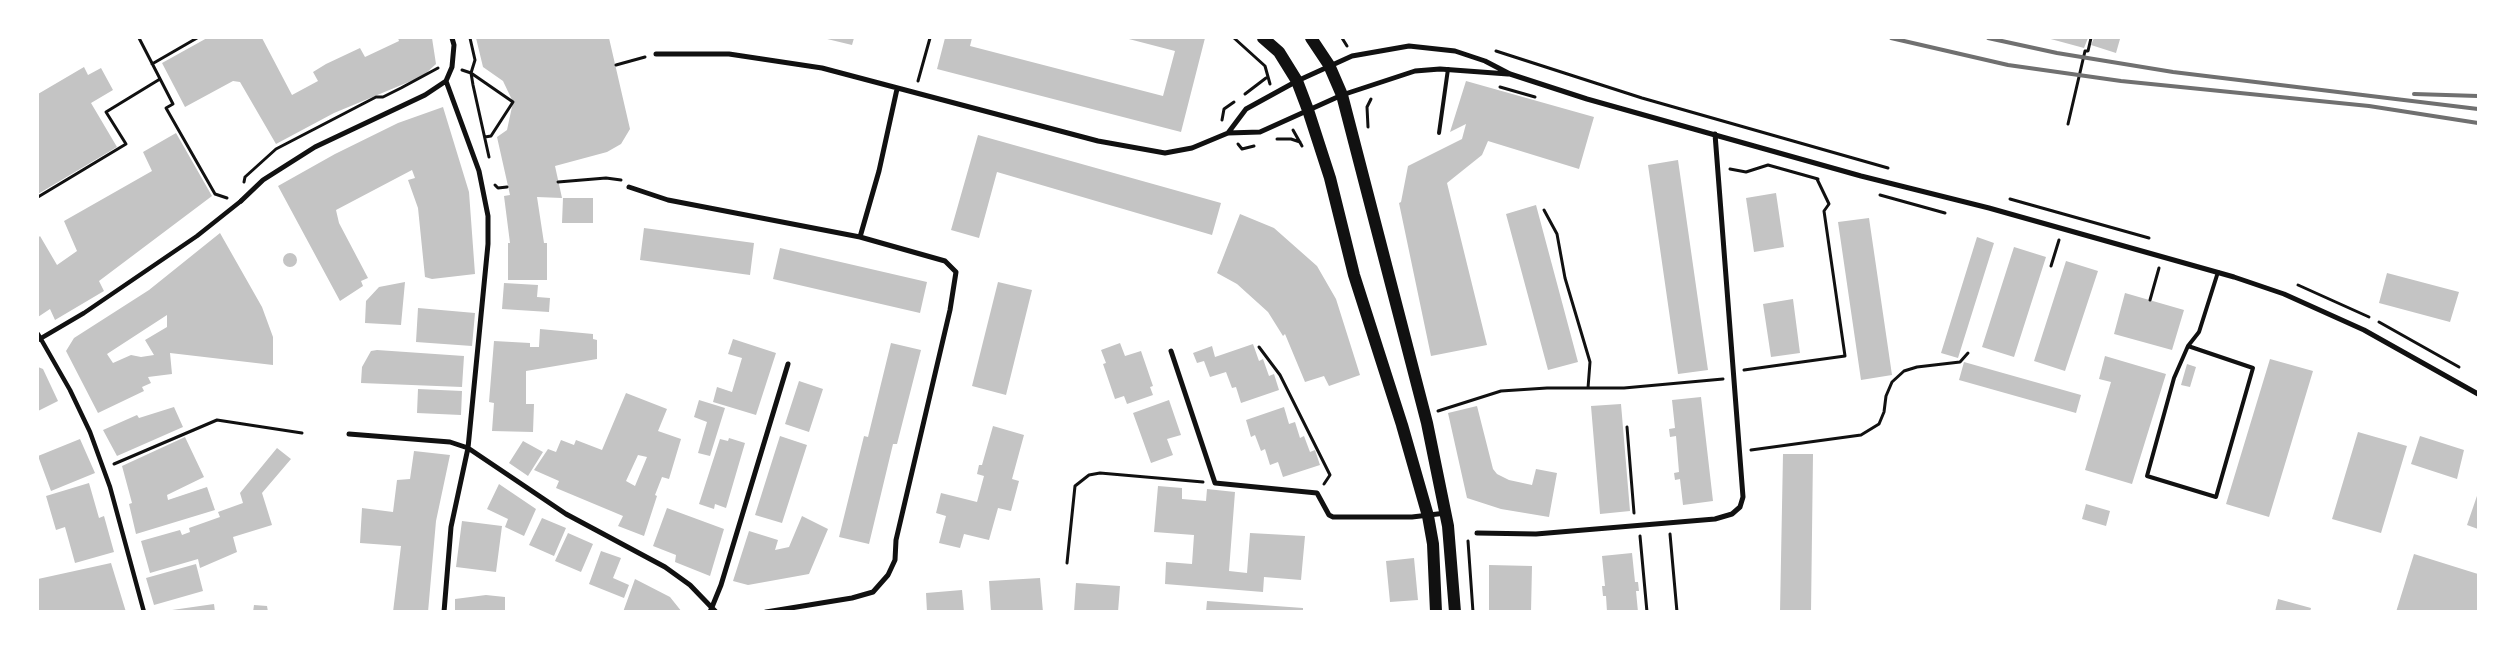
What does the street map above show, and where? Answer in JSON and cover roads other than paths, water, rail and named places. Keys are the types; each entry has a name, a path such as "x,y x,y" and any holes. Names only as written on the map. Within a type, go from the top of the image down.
{"main road":[{"path":"1263,38 1279,52 1296,81 1308,110 1330,178 1354,275 1402,424 1428,516 1432,544 1436,612"},
{"path":"1311,38 1329,65 1342,95 1427,423 1446,513 1455,612"}],"street":[{"path":"39,340 84,314 197,236 241,201 263,180 343,132 425,95 446,80 452,67 454,45 452,38"},
{"path":"1228,133 1246,109 1296,81 1352,56 1409,46 1455,51 1485,61 1510,74 1587,99 2162,256 2284,294 2325,311 2399,348 2478,394"},
{"path":"656,54 729,54 812,67 1098,141 1152,152 1177,152 1228,133 1260,132 1342,95 1414,70 1448,69 1510,74"},
{"path":"444,612 451,527 468,448 488,244 488,216 479,171 446,80"},
{"path":"860,236 879,171 897,89"},
{"path":"1477,533 1536,534 1669,524 1725,517 1740,507 1743,497 1715,134"},
{"path":"629,187 668,200 860,236 945,261 956,272 954,289 896,540 895,560 888,575 872,592 852,598 766,612"},
{"path":"38,334 39,340 70,390 90,432 104,468 144,612"},
{"path":"1171,351 1216,483 1317,493 1329,515 1333,517 1428,516 1446,513"},
{"path":"710,609 721,585 788,364"},
{"path":"350,434 450,442 468,448 566,514 665,567 690,584 710,609 716,612"}],"lane":[{"path":"1439,133 1448,69"},
{"path":"2188,346 2253,368 2216,497 2147,476 2174,378 2188,346 2198,332 2218,272"}],"railway":[{"path":"1891,38 2008,65 2121,81 2369,106 2478,123"},
{"path":"1988,38 2057,53 2173,72 2478,109"},
{"path":"2414,94 2478,96"}]}
